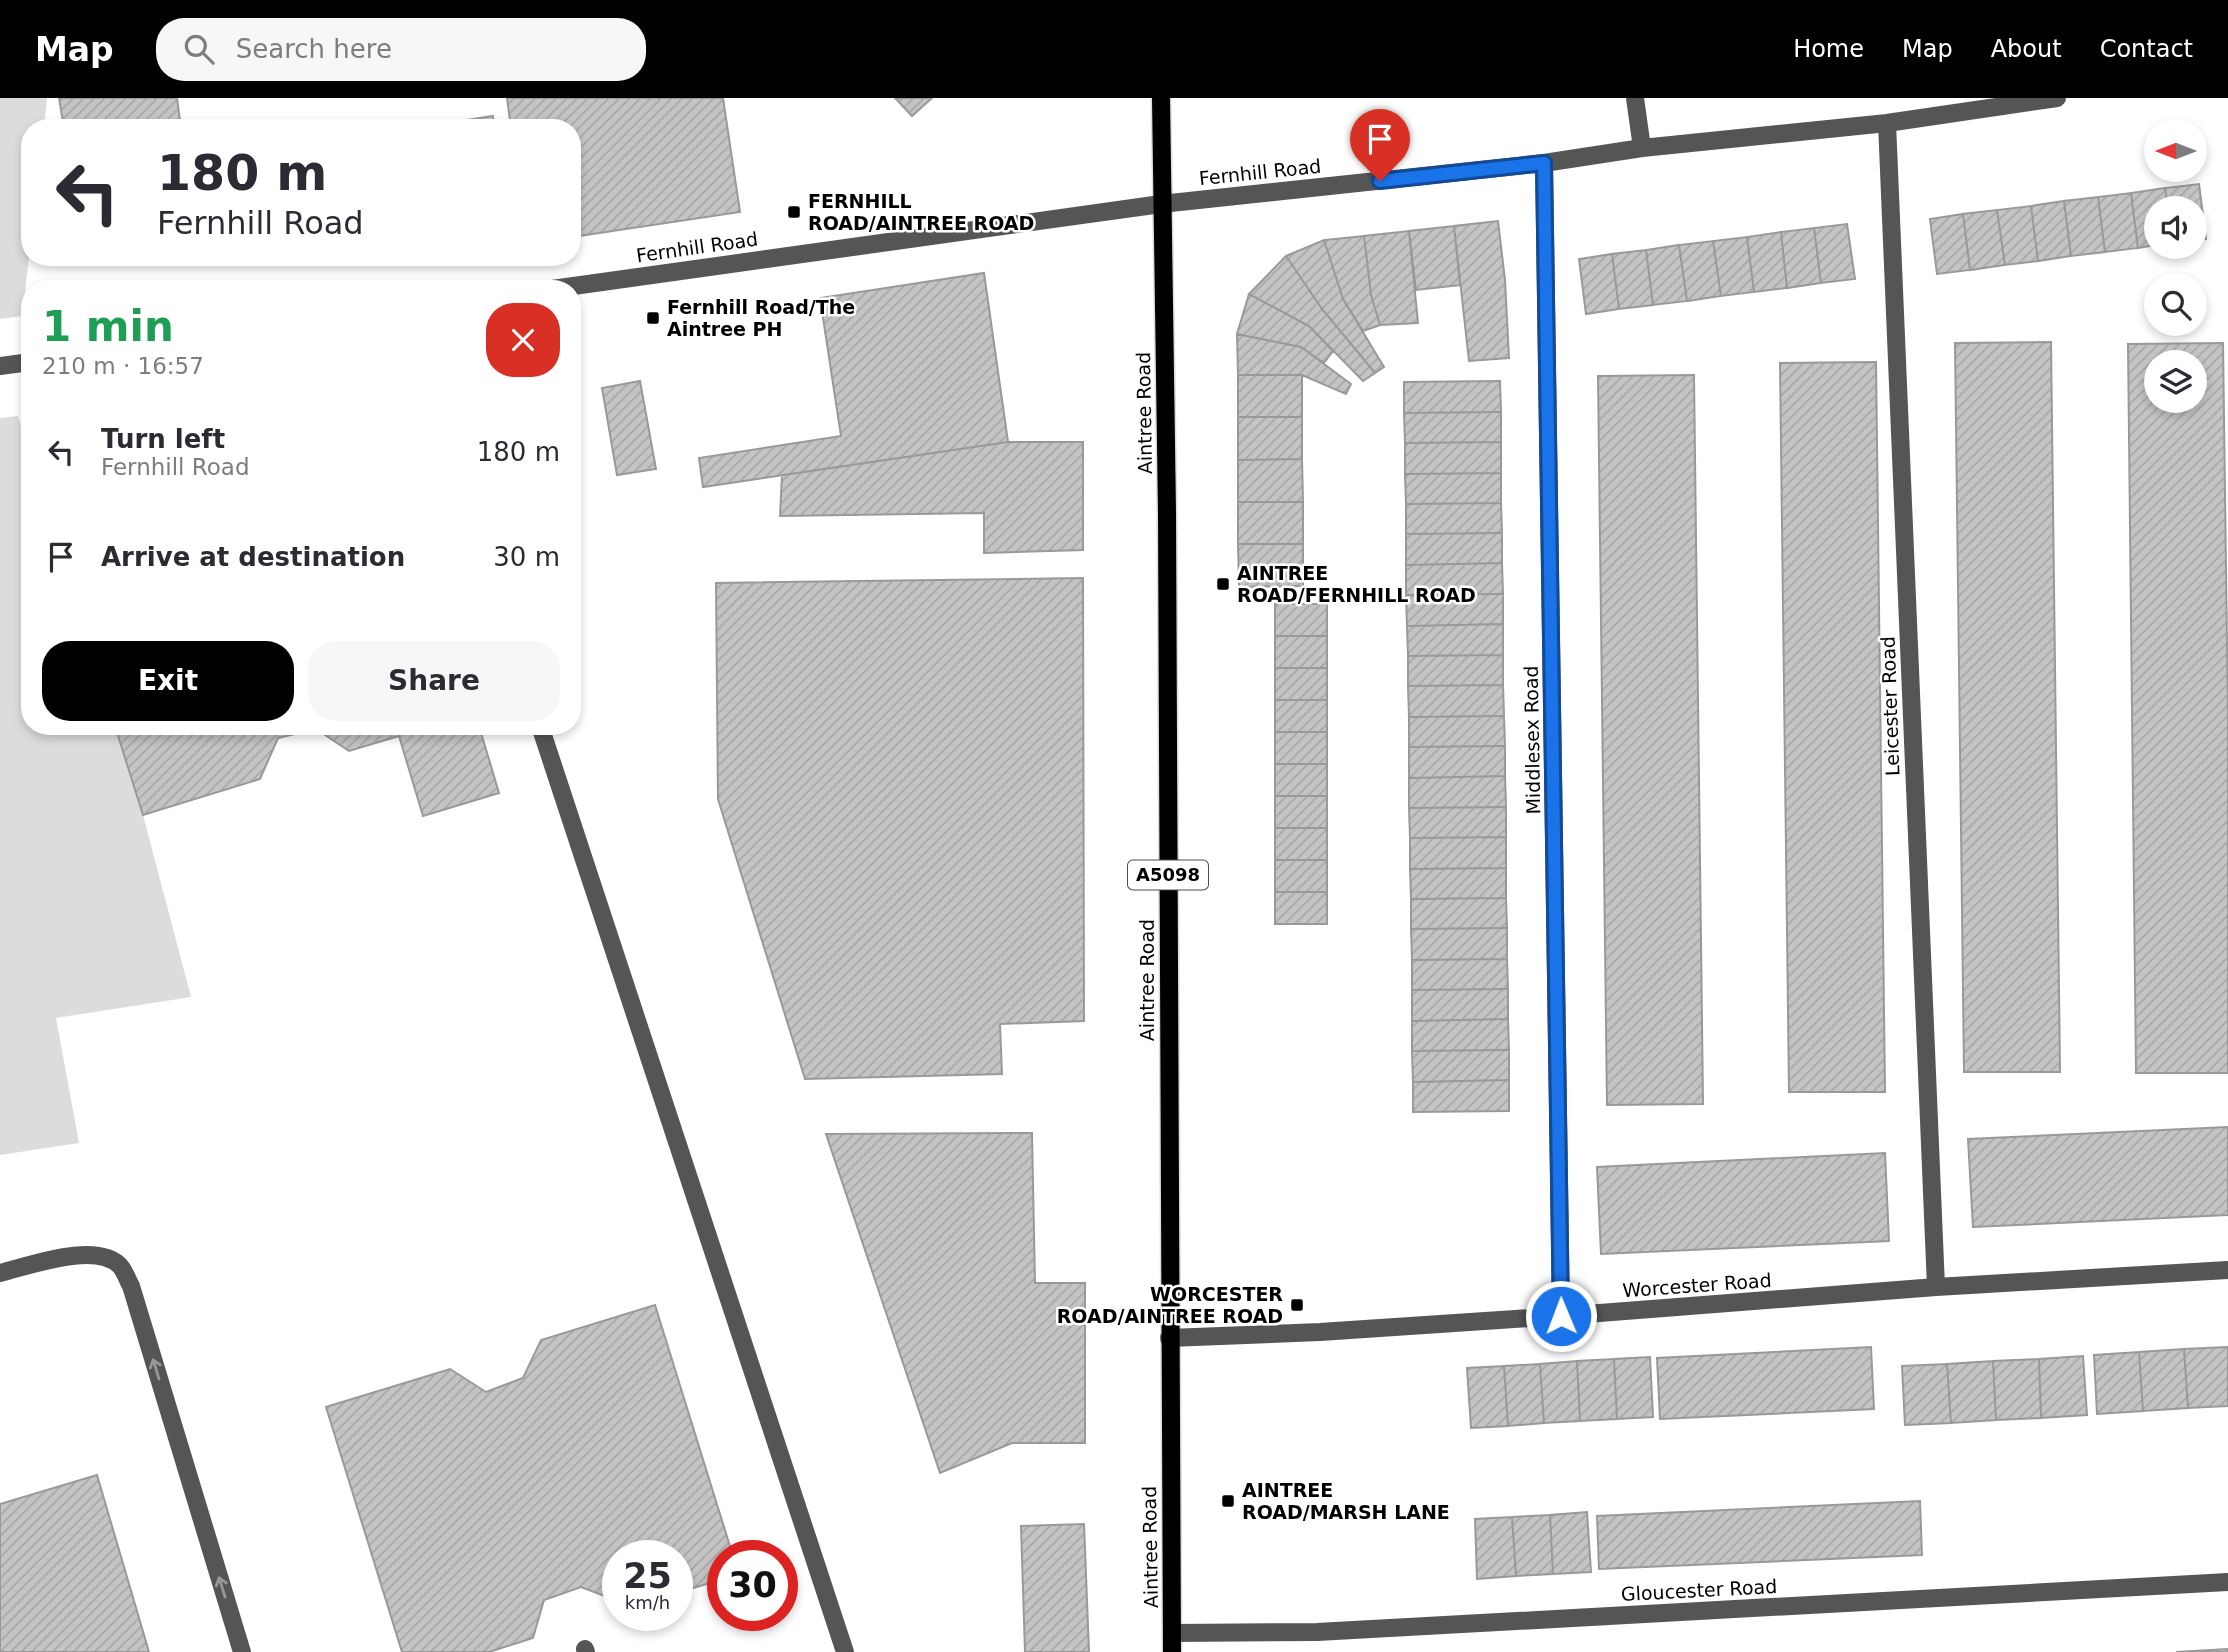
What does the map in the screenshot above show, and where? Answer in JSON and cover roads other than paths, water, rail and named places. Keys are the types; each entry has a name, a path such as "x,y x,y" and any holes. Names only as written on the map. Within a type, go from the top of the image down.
{"main road":[{"name":"Aintree Road","path":"1161,98 1167,527 1172,1652"}],"street":[{"path":"1635,98 1642,148"},
{"name":"Fernhill Road","path":"581,285 1161,204 1544,163 1642,148 1887,123 2057,98"},
{"name":"Leicester Road","path":"1887,123 1936,1287"},
{"name":"Middlesex Road","path":"1544,163 1561,1316"},
{"path":"0,366 21,363"},
{"path":"543,735 845,1652"},
{"path":"0,1273 62,1257 97,1254 121,1266 131,1286 242,1652"},
{"name":"Worcester Road","path":"1169,1338 1320,1332 1936,1287 2228,1270"},
{"name":"Gloucester Road","path":"1172,1633 1317,1632 2228,1582"}],"place":[{"name":"FERNHILL ROAD/AINTREE ROAD","path":"794,212"},
{"name":"Fernhill Road/The Aintree PH","path":"653,318"},
{"name":"AINTREE ROAD/FERNHILL ROAD","path":"1223,584"},
{"name":"WORCESTER ROAD/AINTREE ROAD","path":"1297,1305"},
{"name":"AINTREE ROAD/MARSH LANE","path":"1228,1501"}]}
